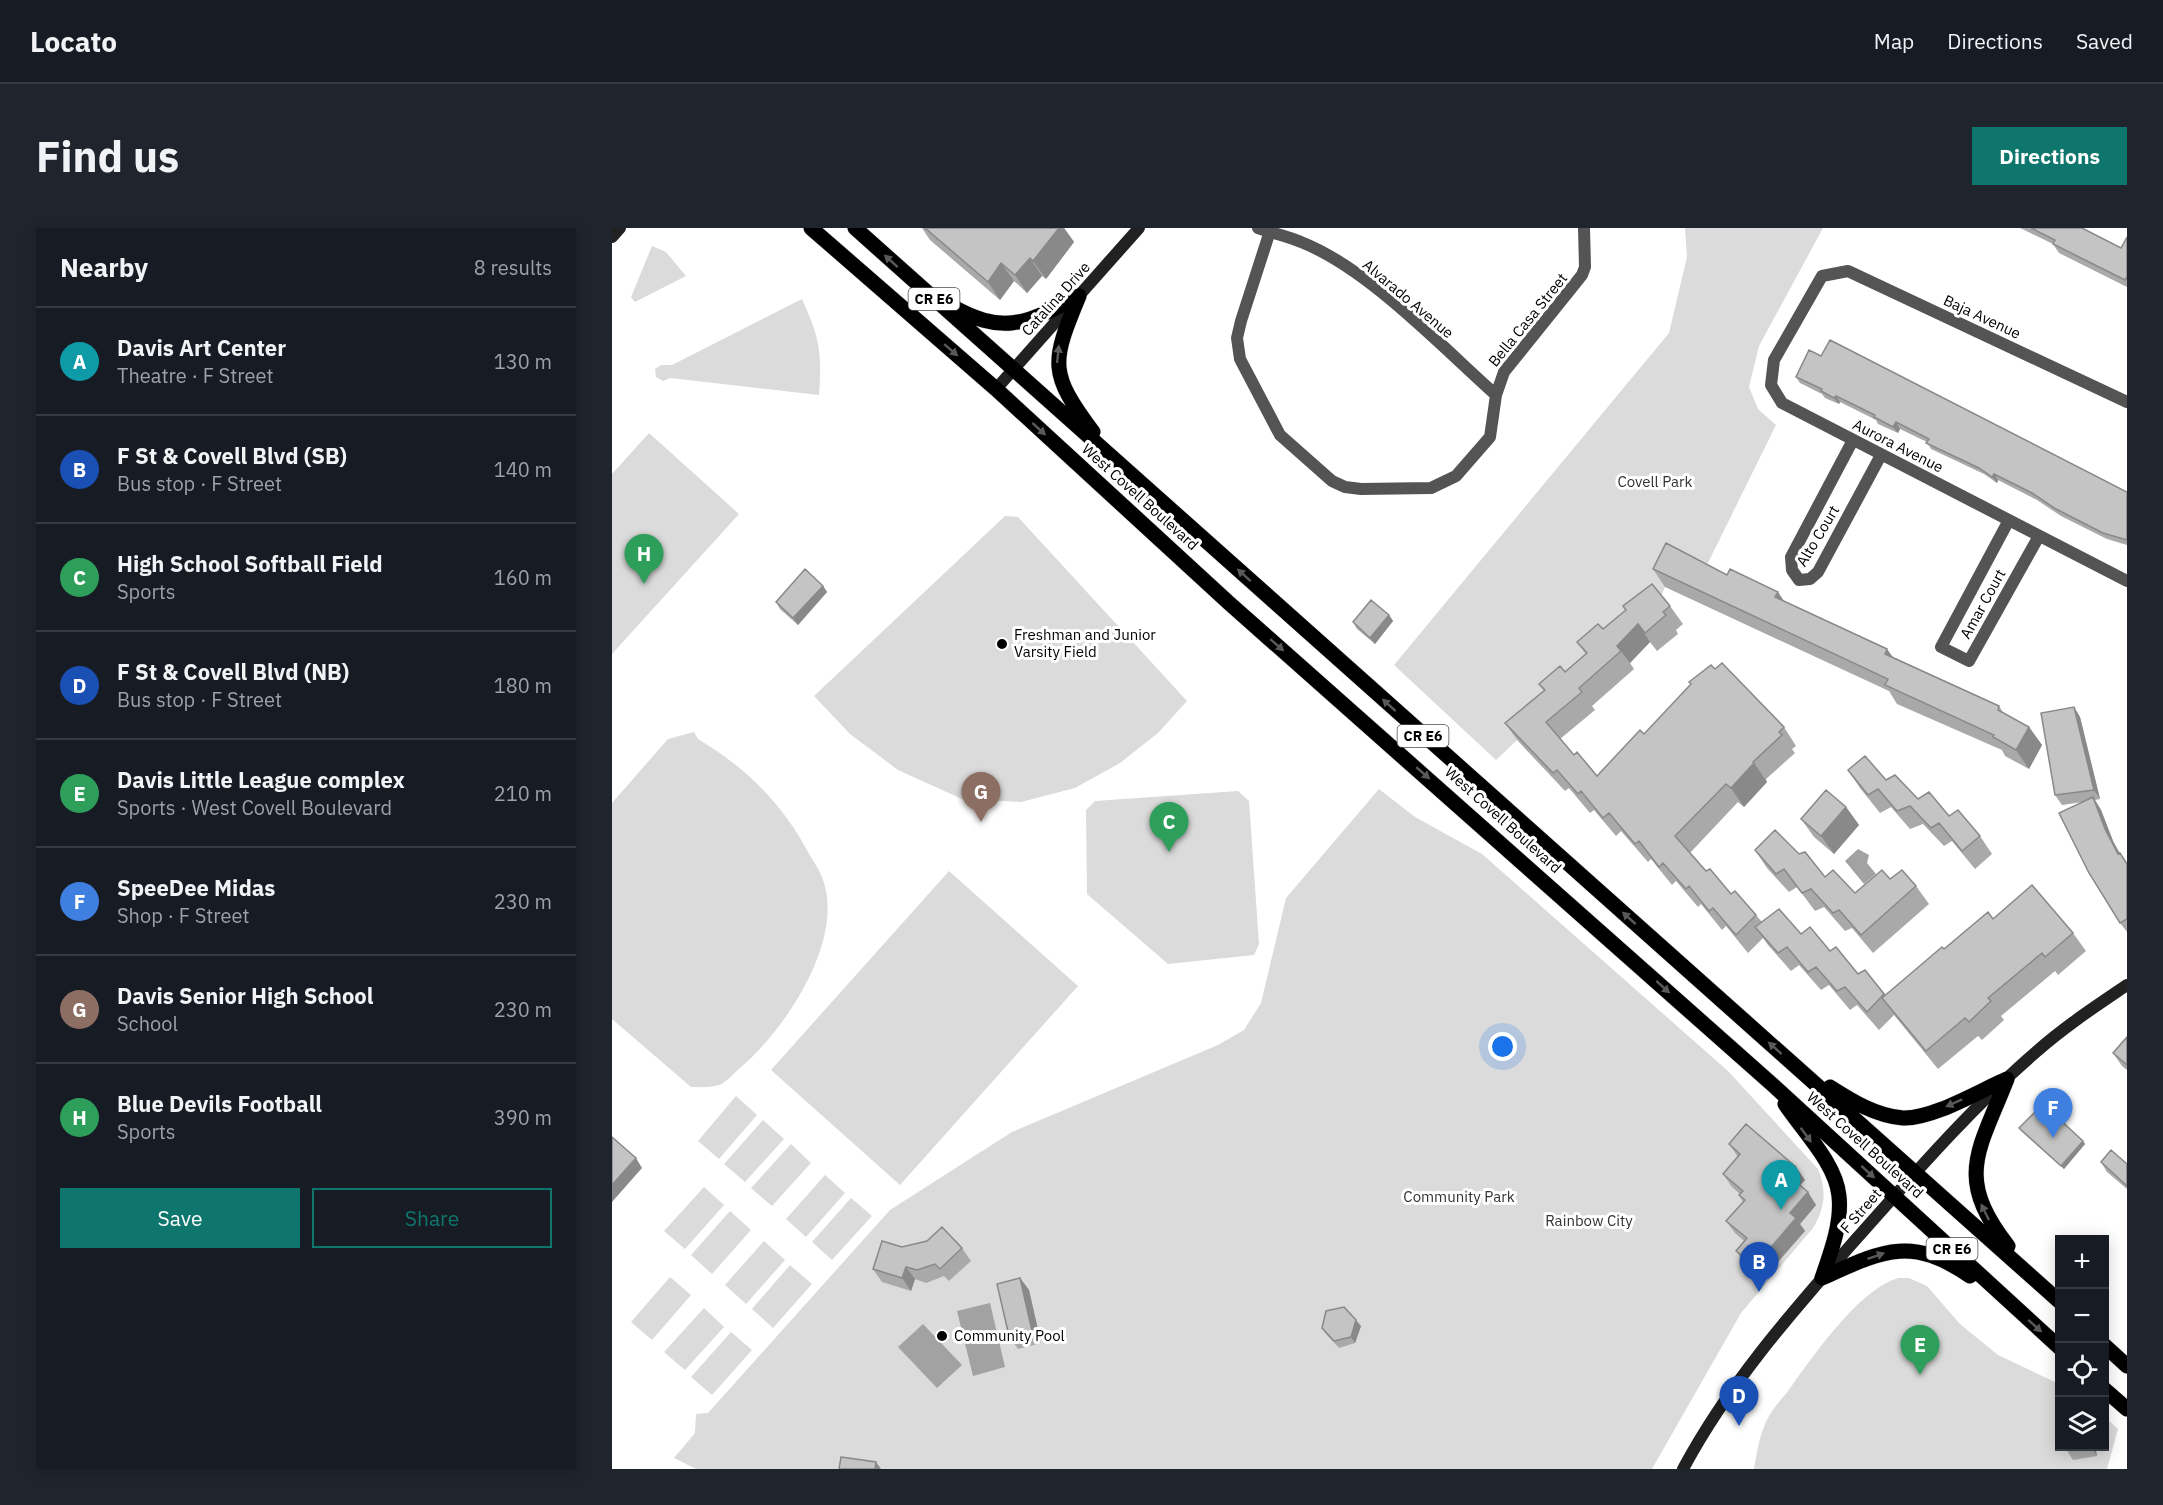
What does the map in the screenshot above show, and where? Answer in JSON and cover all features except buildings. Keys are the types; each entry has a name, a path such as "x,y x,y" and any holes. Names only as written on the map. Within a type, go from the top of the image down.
{"main road":[{"name":"West Covell Boulevard","path":"812,228 996,389 1229,603 1774,1086 2055,1344"},
{"name":"West Covell Boulevard","path":"855,228 2055,1297"},
{"path":"924,290 964,313 1011,325 1035,319 1079,296"},
{"path":"1079,296 1060,342 1058,371 1073,405 1113,458"},
{"path":"1798,1068 1857,1104 1884,1115 1903,1118 1934,1112 2007,1078"},
{"path":"2007,1078 1975,1157 1974,1175 1981,1205 1991,1224 2033,1276"},
{"path":"1774,1086 1823,1158 1839,1192 1836,1229 1822,1278"},
{"path":"1822,1278 1881,1253 1902,1249 1922,1251 1955,1266 2010,1303"},
{"path":"2109,1350 2127,1366"},
{"path":"2109,1393 2127,1409"}],"street":[{"path":"612,237 620,228"},
{"name":"Catalina Drive","path":"996,389 1139,228"},
{"name":"Bella Casa Street","path":"1265,229 1241,321 1238,350 1274,427 1332,481 1345,487 1361,489 1431,488 1456,477 1490,437 1496,395 1504,372 1582,275 1585,267 1584,228"},
{"name":"Alvarado Avenue","path":"1265,229 1302,242 1339,262 1373,286 1496,395"},
{"name":"Baja Avenue","path":"1822,276 1848,271 2127,402"},
{"name":"Aurora Avenue","path":"1822,276 1774,360 1771,385 1782,403 2127,581"},
{"name":"Alto Court","path":"1853,440 1791,557 1792,570 1799,580 1810,579 1818,572 1881,454"},
{"name":"Amar Court","path":"2009,520 1941,647 1969,661 2039,536"},
{"name":"F Street","path":"1683,1469 1724,1399 1822,1278 1915,1173 2007,1078 2062,1031 2127,985"}],"green space":[{"name":"Covell Park","path":"1685,228 1823,228 1759,346 1749,387 1758,409 1776,425 1703,573 1665,587 1657,608 1496,760 1394,665 1669,333 1687,257"},
{"path":"652,246 666,252 686,276 635,302 631,297"},
{"path":"802,299 813,325 820,356 819,395 670,378 663,381 656,377 655,369 661,365 672,365"},
{"path":"649,433 739,514 612,654 612,474"},
{"name":"Freshman and Junior Varsity Field","path":"1005,516 1018,517 1187,701 1158,733 1120,763 1075,788 1021,802 962,799 898,770 850,734 814,696"},
{"path":"694,732 698,739 747,774 774,802 798,834 820,873 828,904 826,930 818,957 791,1008 775,1032 757,1052 730,1078 712,1087 691,1087 612,1019 612,803 668,739"},
{"name":"Community Park","path":"1379,789 1415,817 1482,854 1728,1071 1818,1169 1824,1192 1820,1213 1813,1228 1741,1313 1652,1469 696,1469 674,1458 695,1433 696,1414 708,1413 890,1210 1012,1132 1218,1045 1244,1030 1261,1003 1286,898"},
{"path":"1238,791 1249,801 1259,944 1254,955 1168,964 1087,894 1086,810 1095,801"},
{"path":"949,871 1078,986 900,1185 771,1070"},
{"path":"736,1096 757,1115 719,1159 698,1141"},
{"path":"763,1120 784,1139 745,1182 724,1164"},
{"path":"791,1144 811,1163 772,1206 751,1188"},
{"path":"825,1175 845,1193 806,1237 786,1219"},
{"path":"704,1187 724,1205 685,1249 664,1231"},
{"path":"851,1198 872,1216 832,1260 812,1242"},
{"path":"730,1211 751,1230 712,1274 691,1255"},
{"path":"764,1241 785,1260 746,1304 725,1285"},
{"path":"790,1265 812,1284 773,1328 752,1309"},
{"path":"670,1277 691,1295 652,1340 631,1322"},
{"path":"1899,1278 1909,1278 1927,1286 1960,1324 1998,1355 2055,1382 2055,1451 2109,1451 2109,1421 2118,1429 2107,1469 1754,1469 1761,1435 1774,1408 1839,1324 1869,1294"},
{"path":"704,1308 724,1327 685,1370 664,1352"},
{"path":"731,1332 752,1350 712,1395 691,1377"}],"shaded area":[{"path":"1858,849 1869,855 1867,863 1876,874 1864,884 1845,861"},
{"path":"990,1303 1005,1367 973,1376 957,1311"},
{"path":"923,1324 962,1365 937,1388 898,1347"}],"place":[{"name":"Blue Devils Football","path":"644,584"},
{"name":"Freshman and Junior Varsity Field","path":"1002,644"},
{"name":"Davis Senior High School","path":"981,822"},
{"name":"High School Softball Field","path":"1169,852"},
{"name":"SpeeDee Midas","path":"2053,1138"},
{"name":"Davis Art Center","path":"1781,1210"},
{"name":"F St & Covell Blvd (SB)","path":"1759,1292"},
{"name":"Community Pool","path":"942,1336"},
{"name":"Davis Little League complex","path":"1920,1375"},
{"name":"F St & Covell Blvd (NB)","path":"1739,1426"}],"park label":[{"name":"Rainbow City","path":"1589,1221"}]}
